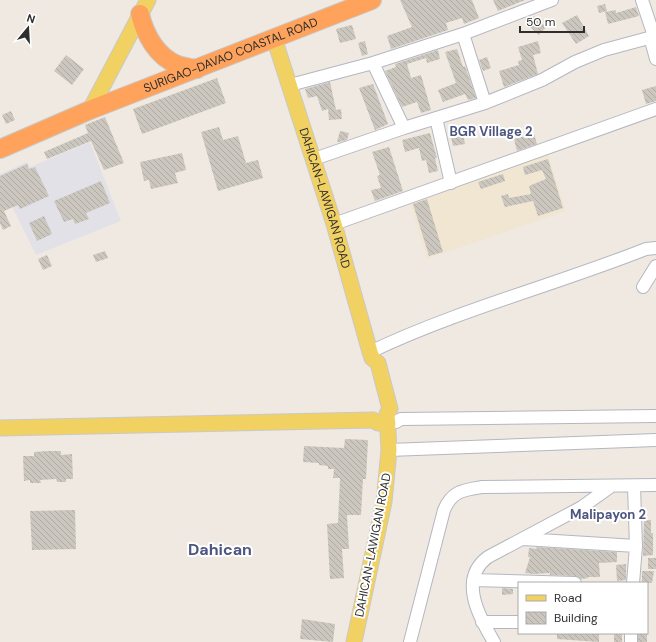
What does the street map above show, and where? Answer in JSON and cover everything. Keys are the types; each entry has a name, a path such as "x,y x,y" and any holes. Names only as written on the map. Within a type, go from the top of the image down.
{"highway":[{"name":"SURIGAO-DAVAO COASTAL ROAD","path":"0,149 90,110 372,0"},
{"path":"144,7 148,36 162,54 179,65 197,69"}],"main road":[{"path":"90,110 144,7"},
{"name":"DAHICAN-LAWIGAN ROAD","path":"274,38 334,224 371,355 370,365 382,410 387,421 389,450 384,502 354,642"},
{"path":"0,428 373,420 387,421"},
{"path":"0,434 373,427 387,421"}],"street":[{"path":"290,85 373,63 463,34 552,0"},
{"path":"642,0 653,37 656,59"},
{"path":"463,34 485,103"},
{"path":"314,159 404,128 485,103 535,83 575,62 604,50 653,37"},
{"path":"373,63 404,128"},
{"path":"334,224 656,109"},
{"path":"436,118 452,183"},
{"path":"371,355 410,333 541,288 646,249 656,248"},
{"path":"643,287 656,266"},
{"path":"387,421 401,419 656,416"},
{"path":"387,421 401,425 656,421"},
{"path":"389,450 656,440"},
{"path":"410,642 444,510 448,499 456,493 467,489 482,487 610,487 656,485"},
{"path":"633,582 636,546 634,486"},
{"path":"494,642 482,622 474,599 473,580 479,563 522,538 582,507 610,487"},
{"path":"522,538 636,546"},
{"path":"473,580 541,582"},
{"path":"482,622 518,622"}],"shaded area":[{"path":"90,142 121,221 36,255 0,182 0,174 27,162 30,167"},
{"path":"548,154 566,211 427,259 410,202"}],"building":[{"path":"400,0 472,0 479,18 464,24 462,18 446,23 448,30 391,49 387,36 412,27"},
{"path":"493,0 525,0 498,11"},
{"path":"605,4 607,11 599,13 597,6"},
{"path":"636,7 639,16 608,24 605,12 616,10 616,13"},
{"path":"577,15 589,36 576,44 562,23"},
{"path":"534,16 546,27 539,35 527,24"},
{"path":"352,25 356,39 340,43 336,29"},
{"path":"365,41 368,54 362,56 358,43"},
{"path":"538,41 541,53 533,55 538,74 504,87 499,71 519,65 518,61 522,60 518,47"},
{"path":"457,49 463,67 465,66 476,98 468,100 465,94 443,102 438,90 456,83 445,52"},
{"path":"438,50 440,59 427,63 426,58 407,64 411,78 421,75 431,110 421,113 417,102 402,107 385,71 396,67 395,64"},
{"path":"66,55 84,69 72,85 54,71"},
{"path":"487,57 491,68 483,71 479,60"},
{"path":"217,78 226,103 142,134 133,109"},
{"path":"330,82 336,110 341,109 342,119 329,120 328,109 322,111 317,96 308,98 305,89"},
{"path":"373,84 388,124 375,130 359,88"},
{"path":"656,86 656,101 646,104 642,90"},
{"path":"11,111 15,120 6,124 2,115"},
{"path":"105,117 124,163 104,170 91,141 47,159 44,152 88,133 85,125"},
{"path":"219,127 223,140 238,136 246,163 258,160 263,178 218,191 201,132"},
{"path":"340,131 349,133 347,140 337,142"},
{"path":"430,133 437,158 435,158 438,171 429,173 426,160 422,161 419,148 405,152 402,140"},
{"path":"463,134 465,144 453,146 451,137"},
{"path":"534,134 537,144 517,151 514,139"},
{"path":"389,147 403,191 375,201 371,190 381,188 377,176 380,175 372,152"},
{"path":"182,153 186,170 175,173 178,183 151,189 149,180 144,181 140,162"},
{"path":"548,159 563,208 538,216 533,201 505,207 501,196 508,194 509,198 531,194 529,186 546,179 542,170 525,175 523,167"},
{"path":"27,164 29,169 35,167 49,196 20,209 18,205 4,211 11,226 3,230 0,223 0,176"},
{"path":"503,174 505,181 481,189 478,182"},
{"path":"101,181 110,203 86,213 89,219 75,224 73,219 64,222 54,201"},
{"path":"427,199 443,252 429,256 413,204"},
{"path":"44,216 52,234 37,241 29,223"},
{"path":"105,251 108,258 96,262 93,255"},
{"path":"47,255 52,266 43,270 38,259"},
{"path":"345,439 368,440 366,479 363,479 361,515 347,515 349,549 342,549 344,578 330,579 327,524 338,523 340,478 333,478 334,469 328,469 328,466 319,465 319,463 303,462 304,446 344,448"},
{"path":"61,451 61,455 72,454 73,479 66,479 66,482 57,482 56,479 40,480 41,483 30,483 30,480 24,481 23,456 34,456 34,452"},
{"path":"75,510 76,549 32,550 30,511"},
{"path":"644,520 651,520 651,533 653,533 653,555 643,556"},
{"path":"536,547 617,552 617,562 599,563 600,577 588,577 581,579 575,576 550,575 550,573 525,573 530,557 528,557 529,548 537,549"},
{"path":"648,558 656,558 656,569 648,569"},
{"path":"626,564 626,580 617,581 616,565"},
{"path":"642,571 654,571 652,583 642,582"},
{"path":"502,588 513,589 513,594 502,595"},
{"path":"302,619 335,624 333,642 300,639"},
{"path":"557,634 599,634 599,642 557,639"},
{"path":"614,634 622,634 622,642 614,642"},
{"path":"638,634 647,634 647,642 638,642"}],"district":[{"name":"BGR Village 2","path":"491,131"},
{"name":"Malipayon 2","path":"608,514"},
{"name":"Dahican","path":"220,549"}]}
